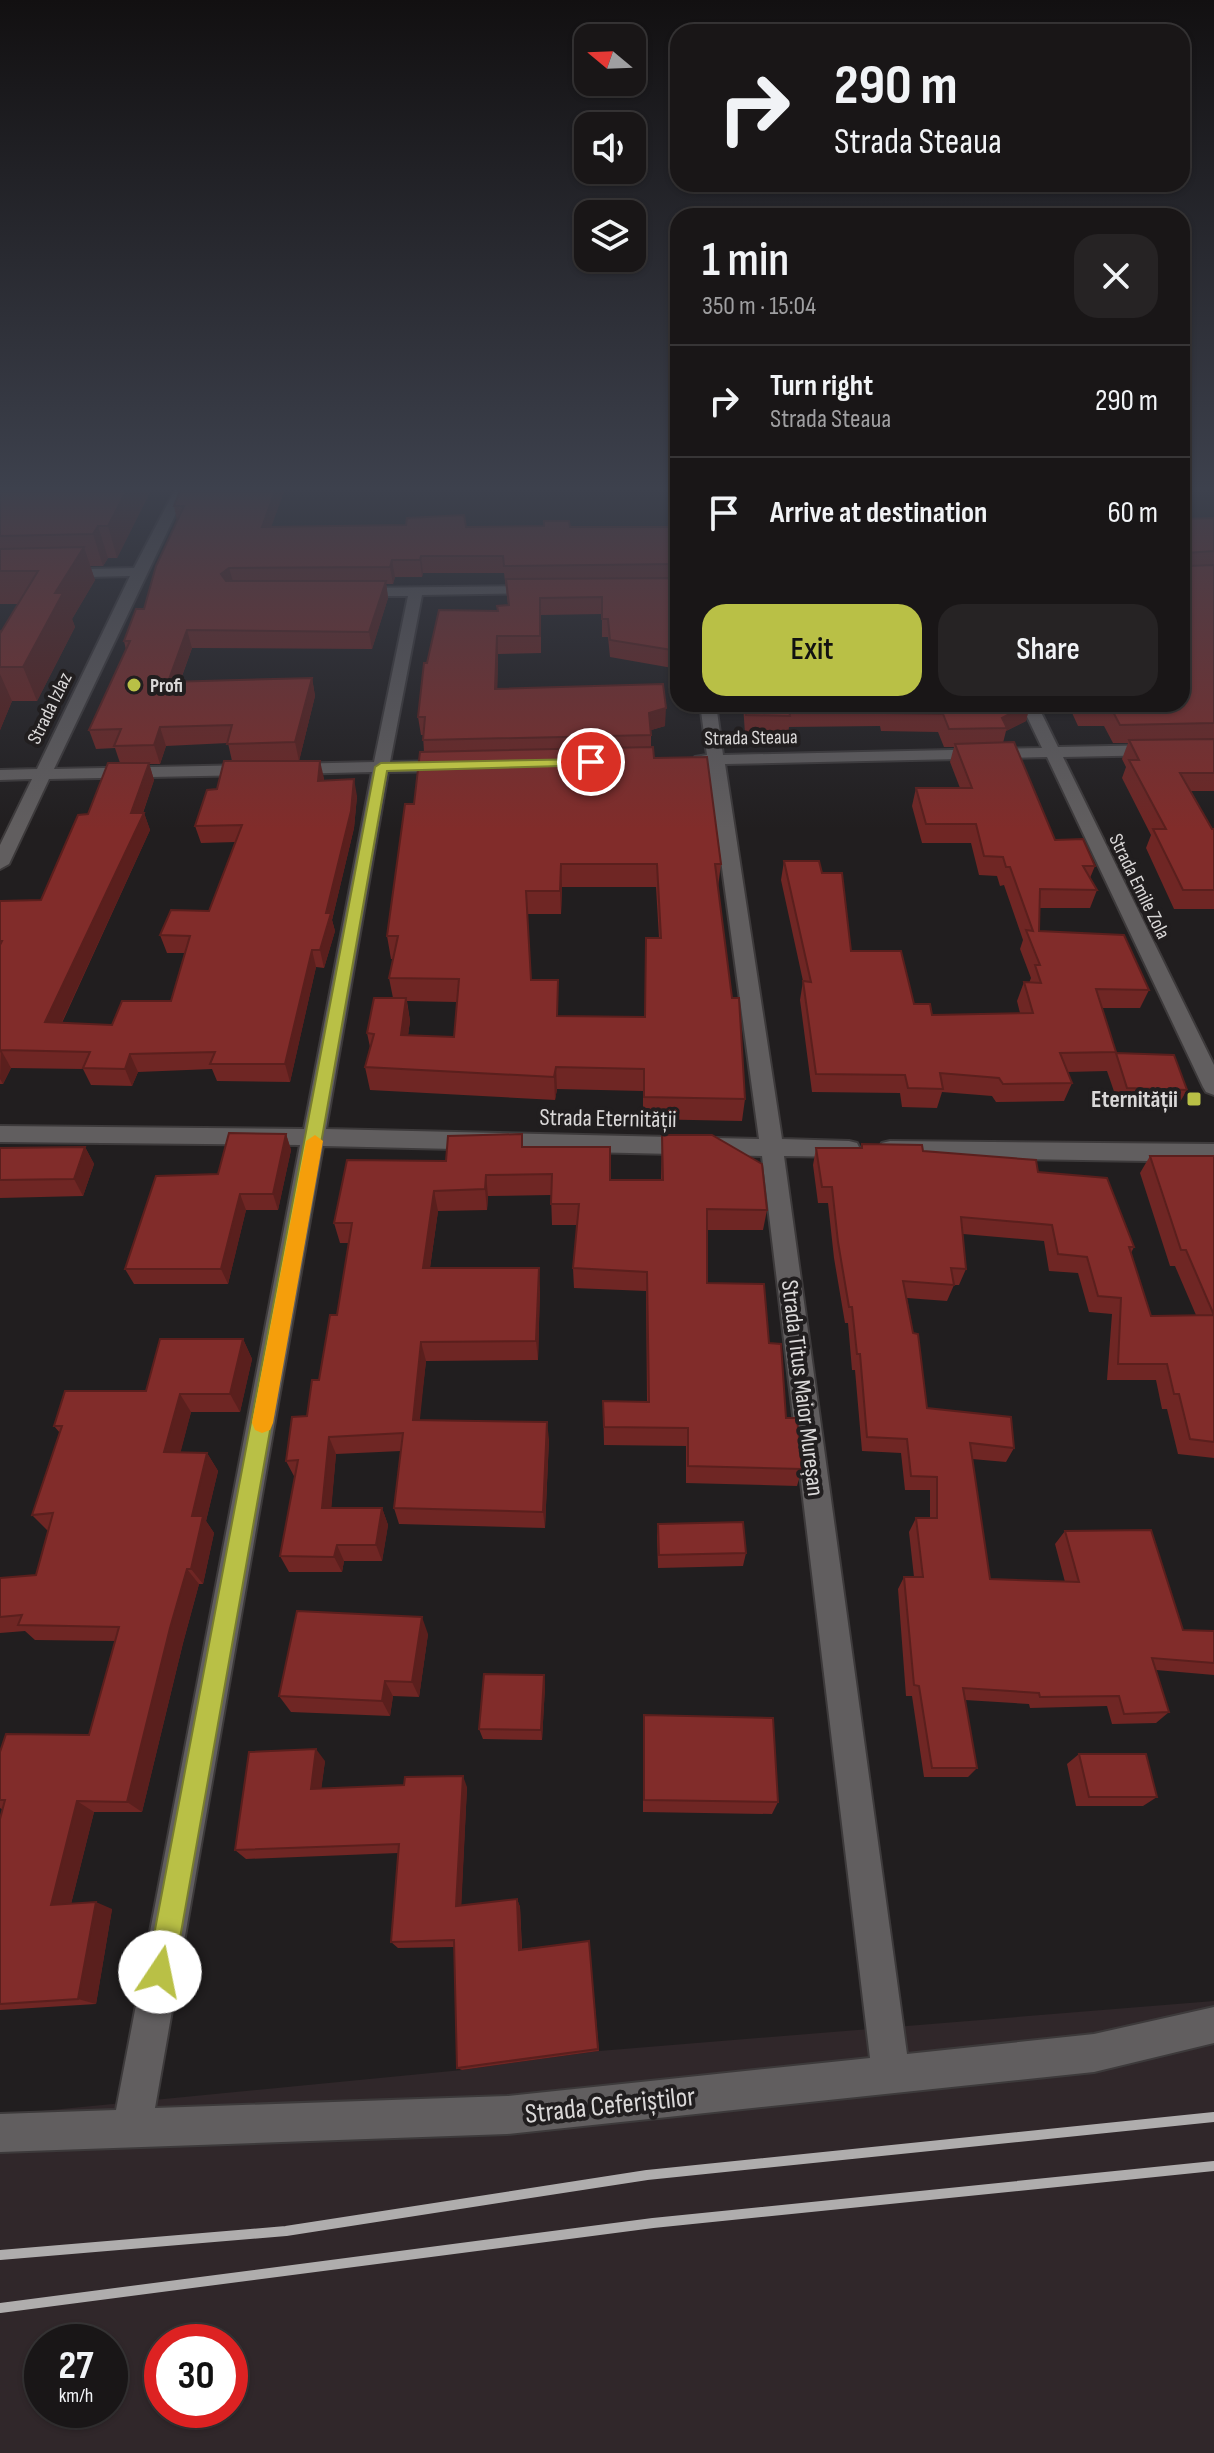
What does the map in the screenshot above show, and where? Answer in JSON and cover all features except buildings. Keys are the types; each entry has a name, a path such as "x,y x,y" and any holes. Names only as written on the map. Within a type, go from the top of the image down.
{"street":[{"name":"Strada Izlaz","path":"0,864 125,600"},
{"path":"132,2127 381,767 414,600"},
{"name":"Strada Titus Maior Mureșan","path":"707,712 701,760 772,1148 891,2073"},
{"name":"Strada Emile Zola","path":"1033,712 1214,1087"},
{"name":"Strada Steaua","path":"701,760 1214,749"},
{"path":"0,775 464,765"},
{"name":"Strada Eternității","path":"0,1134 1214,1153"},
{"name":"Strada Ceferiștilor","path":"0,2133 507,2115 1094,2053 1214,2025"}],"shaded area":[{"path":"1214,2001 1214,2453 0,2453 0,2115 462,2070 599,2051"}],"railway":[{"path":"0,2255 286,2231 647,2175 1214,2117"},
{"path":"0,2308 653,2223 1214,2166"}],"slow traffic":[{"path":"262,1423 315,1141"}],"place":[{"name":"Profi","path":"134,685"},
{"name":"Eternității","path":"1194,1099"}],"route":[{"path":"160,1972 381,767 591,762"}]}
